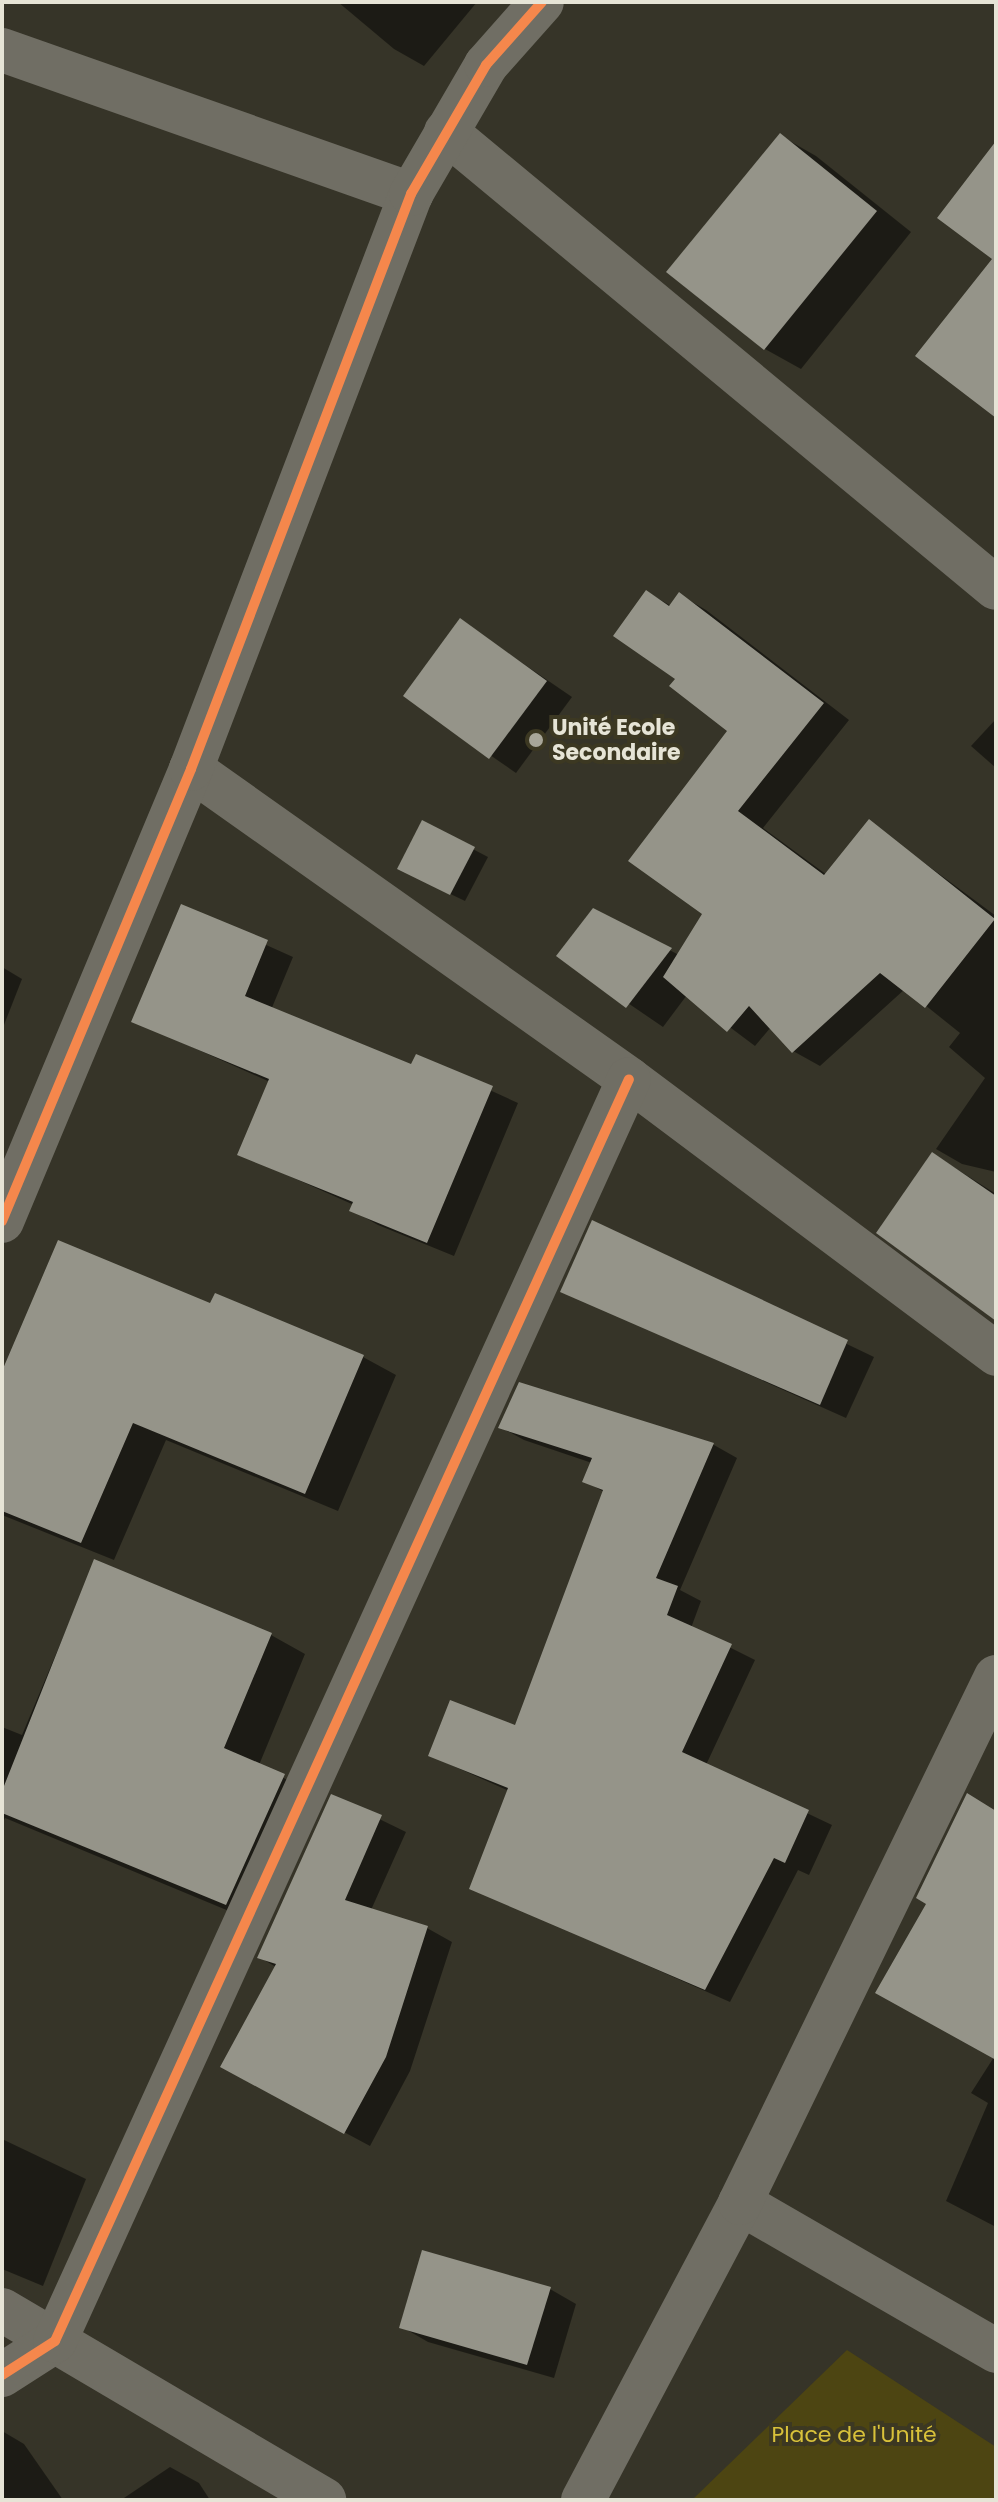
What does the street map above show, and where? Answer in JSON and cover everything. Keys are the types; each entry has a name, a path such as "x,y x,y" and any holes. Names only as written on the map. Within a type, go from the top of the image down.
{"street":[{"path":"2,1221 191,769 411,194 486,65 542,2"},
{"path":"2,50 411,194"},
{"path":"446,132 996,588"},
{"path":"191,769 629,1079 996,1354"},
{"path":"2,2375 55,2341 629,1079"},
{"path":"583,2500 740,2203 996,1677"},
{"path":"740,2203 996,2351"},
{"path":"2,2310 324,2500"}],"green space":[{"name":"Place de l'Unité","path":"847,2350 996,2447 996,2500 692,2500"}],"building":[{"path":"780,133 877,211 764,350 666,272"},
{"path":"996,141 996,418 915,356 992,259 937,218"},
{"path":"646,590 669,606 679,592 824,703 738,811 824,875 869,819 995,919 925,1008 880,973 792,1053 749,1006 727,1032 663,977 702,914 628,861 727,731 669,686 675,679 613,636"},
{"path":"460,618 547,681 489,759 403,696"},
{"path":"422,820 475,847 450,895 397,869"},
{"path":"181,904 268,940 245,996 411,1064 416,1054 493,1086 427,1243 349,1211 353,1202 237,1155 269,1079 131,1022"},
{"path":"593,908 672,948 626,1008 556,956"},
{"path":"932,1152 996,1196 996,1321 876,1233"},
{"path":"592,1220 848,1340 820,1405 560,1292"},
{"path":"58,1240 210,1303 215,1293 364,1355 305,1494 133,1423 81,1543 2,1511 2,1371"},
{"path":"519,1382 714,1443 656,1578 678,1586 667,1615 732,1644 682,1752 809,1810 785,1863 774,1858 705,1990 469,1889 508,1788 428,1756 450,1700 515,1725 603,1490 582,1482 592,1458 498,1428"},
{"path":"94,1559 272,1633 224,1748 285,1774 226,1905 2,1813 2,1791"},
{"path":"967,1793 996,1811 996,2060 875,1993 926,1904 916,1898"},
{"path":"331,1794 382,1815 345,1900 428,1926 386,2057 344,2134 220,2067 276,1964 257,1958"},
{"path":"422,2250 551,2287 527,2365 399,2328"}],"cycle path":[{"path":"2,1221 191,769 411,194 486,65 542,2"},
{"path":"2,2375 55,2341 629,1079"}],"place":[{"name":"Unité Ecole Secondaire","path":"536,740"}]}
